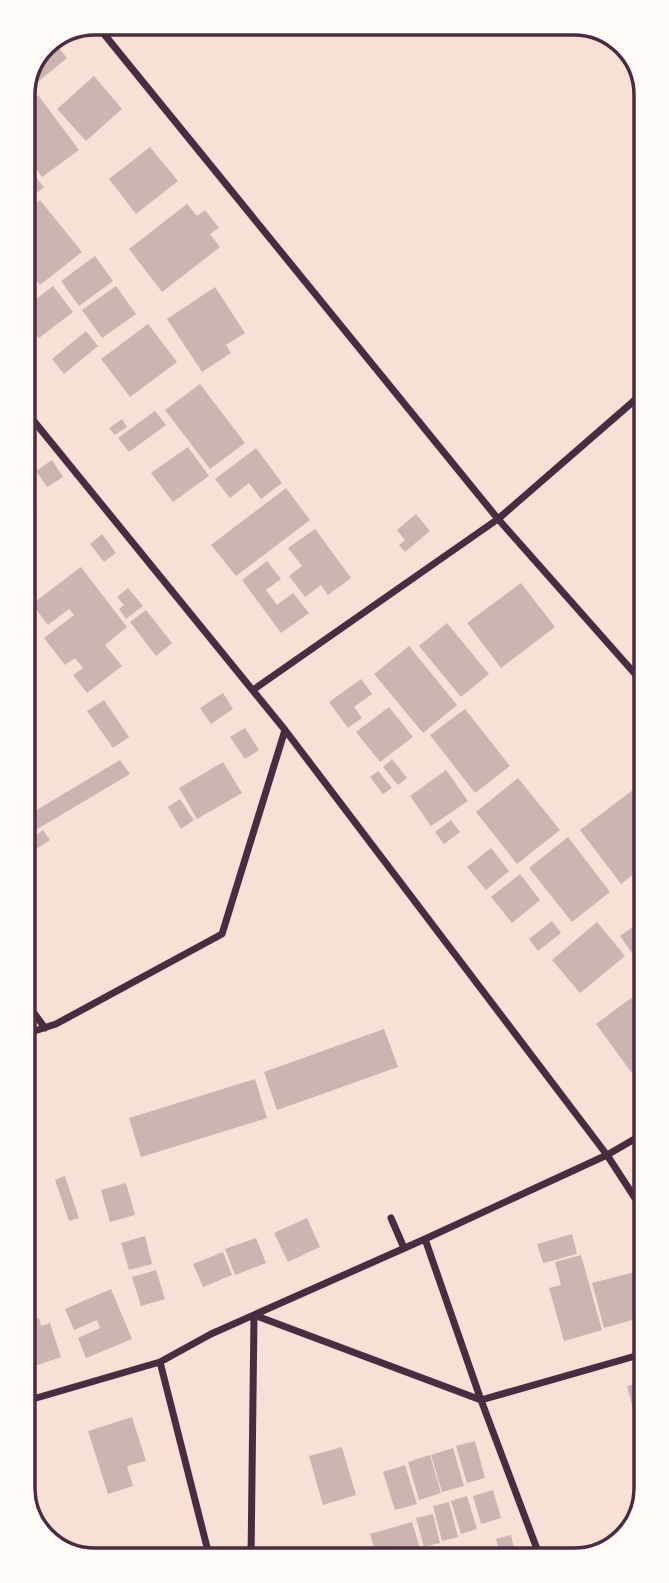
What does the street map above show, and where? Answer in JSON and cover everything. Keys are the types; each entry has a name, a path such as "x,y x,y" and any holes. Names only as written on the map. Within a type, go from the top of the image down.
{"street":[{"path":"105,35 498,519 634,673"},
{"path":"253,690 498,519 634,401"},
{"path":"35,422 285,730 607,1155 634,1197"},
{"path":"35,1031 56,1024 222,934 285,730"},
{"path":"35,1014 45,1028"},
{"path":"35,1398 160,1362 211,1334 425,1239 607,1155 634,1139"},
{"path":"391,1218 404,1248"},
{"path":"425,1239 537,1548"},
{"path":"254,1315 481,1400 634,1356"},
{"path":"251,1548 254,1315"},
{"path":"160,1362 207,1548"}],"building":[{"path":"59,48 67,58 36,83 45,62"},
{"path":"94,76 122,109 86,141 57,109"},
{"path":"38,95 79,150 42,177 35,167 35,97"},
{"path":"150,147 178,181 136,214 109,179"},
{"path":"35,176 44,187 35,194"},
{"path":"40,200 82,252 40,285 35,279 35,204"},
{"path":"187,204 197,216 205,210 219,228 210,234 220,247 162,292 129,249"},
{"path":"95,256 113,281 79,306 61,281"},
{"path":"53,286 73,312 39,338 35,333 35,300"},
{"path":"116,286 136,314 102,338 82,310"},
{"path":"215,287 245,333 226,345 231,353 202,372 167,319"},
{"path":"148,324 177,362 130,397 101,359"},
{"path":"86,331 98,346 64,374 52,359"},
{"path":"200,384 245,443 210,469 165,410"},
{"path":"155,411 166,425 129,452 118,438"},
{"path":"122,419 127,427 115,435 109,428"},
{"path":"188,447 209,476 173,502 151,473"},
{"path":"256,448 282,483 261,499 249,483 230,498 215,479"},
{"path":"52,460 63,477 47,487 36,471"},
{"path":"286,488 310,520 236,576 211,545"},
{"path":"416,514 430,531 405,552 399,545 405,540 397,530"},
{"path":"315,529 351,578 328,595 321,585 305,597 289,576 302,566 288,548"},
{"path":"102,534 116,553 104,562 90,544"},
{"path":"267,561 281,579 266,590 277,605 293,593 309,613 281,633 242,580"},
{"path":"81,567 127,627 105,645 122,666 87,693 73,675 83,668 75,658 65,665 44,638 74,615 69,609 48,625 35,608 35,602"},
{"path":"521,583 555,627 501,668 467,623"},
{"path":"128,588 143,606 126,619 119,609 124,605 117,597"},
{"path":"146,610 172,643 156,656 130,622"},
{"path":"447,623 489,674 461,697 419,646"},
{"path":"409,646 457,705 423,733 374,674"},
{"path":"361,679 372,694 354,707 362,718 348,728 329,702"},
{"path":"223,693 233,709 211,724 200,708"},
{"path":"104,700 129,737 113,748 87,711"},
{"path":"389,707 413,737 380,762 356,732"},
{"path":"465,709 510,766 475,793 430,735"},
{"path":"245,728 259,750 245,759 230,737"},
{"path":"392,759 407,778 398,785 383,767"},
{"path":"120,760 130,774 35,830 35,811"},
{"path":"223,762 242,793 197,819 179,788"},
{"path":"446,770 468,801 431,826 410,796"},
{"path":"378,771 392,788 383,794 370,777"},
{"path":"518,778 560,830 517,864 476,812"},
{"path":"634,789 634,874 621,884 580,830"},
{"path":"180,799 194,820 181,829 168,807"},
{"path":"451,820 460,832 444,844 435,832"},
{"path":"43,830 50,840 35,850 35,835"},
{"path":"568,837 610,892 572,922 529,868"},
{"path":"491,848 509,871 486,890 467,867"},
{"path":"520,874 540,900 512,923 491,897"},
{"path":"552,921 561,933 538,951 529,939"},
{"path":"597,922 625,956 580,993 552,960"},
{"path":"634,926 634,956 620,936"},
{"path":"631,998 634,1002 634,1076 596,1024"},
{"path":"384,1029 398,1067 277,1110 264,1072"},
{"path":"255,1079 267,1118 141,1157 129,1118"},
{"path":"65,1176 79,1218 69,1221 55,1180"},
{"path":"126,1183 135,1215 110,1222 101,1190"},
{"path":"307,1218 320,1247 288,1262 274,1233"},
{"path":"572,1234 577,1254 543,1263 537,1244"},
{"path":"145,1236 152,1264 129,1270 121,1243"},
{"path":"256,1238 266,1263 235,1275 225,1249"},
{"path":"223,1252 232,1275 203,1287 193,1264"},
{"path":"581,1255 602,1330 564,1341 549,1288 561,1285 555,1262"},
{"path":"156,1270 165,1299 141,1306 132,1277"},
{"path":"634,1272 634,1319 604,1328 592,1283"},
{"path":"111,1289 132,1339 86,1358 78,1338 100,1328 97,1320 74,1330 65,1309"},
{"path":"39,1318 41,1326 50,1323 61,1357 35,1366 35,1319"},
{"path":"634,1384 634,1412 627,1386"},
{"path":"132,1417 146,1461 127,1466 133,1486 108,1494 88,1431"},
{"path":"475,1441 485,1478 467,1483 456,1446"},
{"path":"342,1447 356,1495 323,1505 309,1456"},
{"path":"453,1448 464,1486 442,1492 431,1455"},
{"path":"430,1455 441,1493 419,1500 408,1462"},
{"path":"405,1465 417,1504 395,1510 383,1472"},
{"path":"493,1490 501,1518 481,1524 473,1496"},
{"path":"467,1496 477,1529 461,1534 451,1501"},
{"path":"449,1502 458,1537 442,1541 433,1506"},
{"path":"433,1514 440,1543 424,1547 416,1518"},
{"path":"412,1522 420,1548 374,1548 370,1534"},
{"path":"511,1535 514,1548 498,1548 496,1539"}]}
